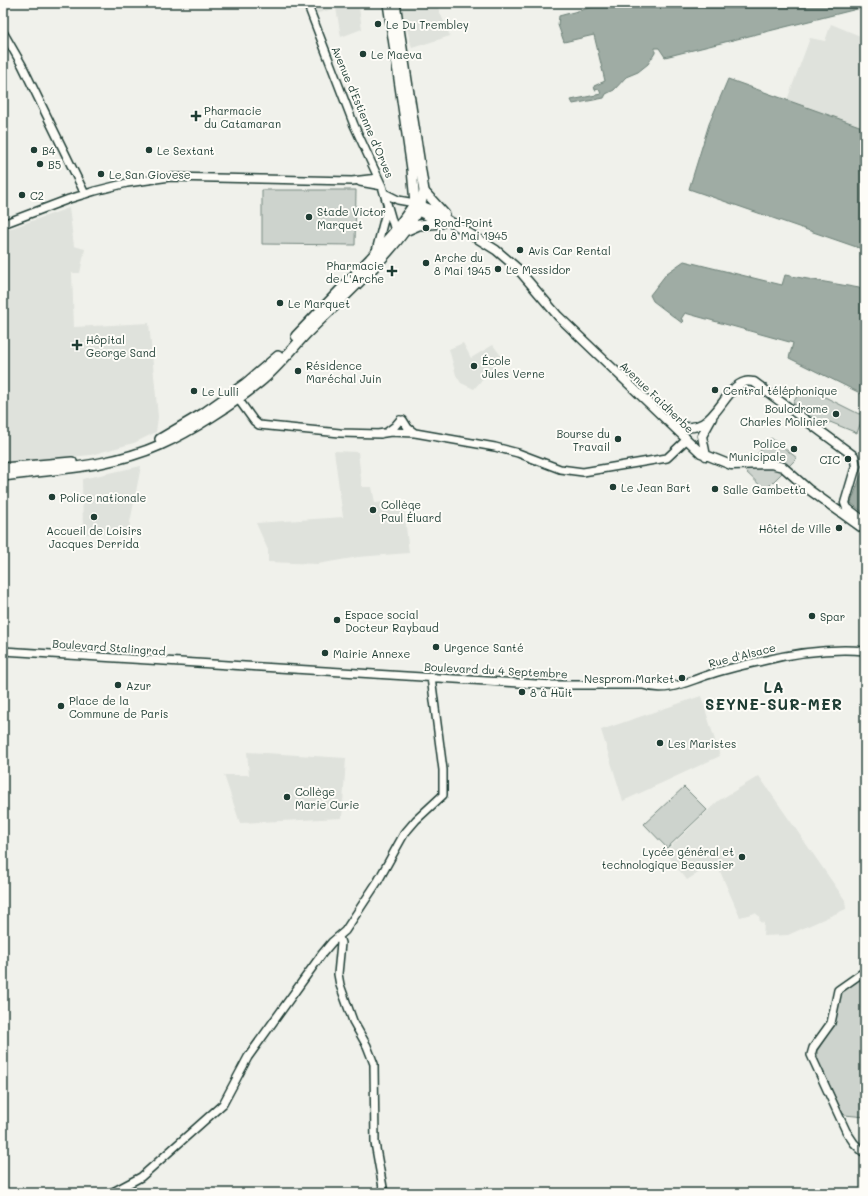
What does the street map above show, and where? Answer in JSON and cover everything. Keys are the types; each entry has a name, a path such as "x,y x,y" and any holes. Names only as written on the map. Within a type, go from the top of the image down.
{"main road":[{"path":"388,3 418,206 441,223 462,229"},
{"path":"395,3 424,191 437,207 462,229"},
{"path":"3,468 77,461 132,448 165,436 236,395 273,371 307,333 350,292 418,206 424,191"},
{"path":"418,206 462,229"},
{"path":"3,476 94,464 159,446 198,425 236,395 273,362 375,253 399,231 419,225 441,223"},
{"name":"Avenue Faidherbe","path":"462,229 496,250 517,268 558,316 686,440 706,456 731,465 771,464 783,467 831,506 865,530"},
{"path":"668,421 681,427 702,424 717,410 737,386 746,381 754,382 856,459 855,472 846,495 845,503 847,508 865,522"},
{"path":"706,456 702,436 717,410"}],"street":[{"name":"Avenue d'Estienne d'Orves","path":"307,3 354,125 378,178 399,231"},
{"path":"3,32 22,65 85,194"},
{"path":"3,224 85,194 127,183 181,176 352,181 378,178"},
{"path":"69,199 77,189 79,180"},
{"path":"352,181 383,190 398,200 418,206"},
{"path":"375,253 388,206"},
{"path":"236,395 254,421 260,425 340,433 381,433 391,435 415,433 506,449 560,469 574,472 583,472 672,456 686,440 681,427"},
{"path":"381,433 395,426 401,420 415,433"},
{"path":"402,433 430,436"},
{"name":"Rue d'Alsace","path":"586,686 643,685 655,689 678,686 708,675 790,655 840,650 865,650"},
{"name":"Boulevard Stalingrad","path":"3,651 213,664"},
{"name":"Boulevard du 4 Septembre","path":"213,664 586,686"},
{"path":"111,1193 141,1177 223,1104 240,1069 322,954 332,942 345,931 378,881 404,834 443,794 443,770 431,677"},
{"path":"339,937 341,943 338,974 340,985 352,1021 367,1046 374,1064 375,1143 384,1193"},
{"path":"865,971 838,990 830,1023 813,1048 812,1055 846,1131 865,1154"}],"shaded area":[{"path":"311,3 374,3 359,7 362,29 341,37 336,8 315,14"},
{"path":"400,3 436,3 450,36 412,48"},
{"path":"607,3 865,3 865,7 665,57 659,48 655,48 655,53 648,64 638,72 626,77 614,90 606,94 604,98 573,104 571,100 601,94 599,89 595,90 594,86 605,81 594,35 564,42 558,25 559,16"},
{"path":"831,24 865,38 865,128 787,100 810,38 825,41"},
{"path":"728,79 865,128 865,250 689,189 709,124"},
{"name":"Stade Victor Marquet","path":"262,190 356,190 355,245 262,244"},
{"name":"Hôpital George Sand","path":"69,208 74,246 85,249 80,273 72,273 74,327 149,323 158,417 156,432 134,443 91,455 5,464 3,461 3,231"},
{"path":"684,261 782,285 785,275 865,289 864,395 789,358 793,343 685,313 681,319 684,321 682,323 653,301 650,295 667,273"},
{"name":"École Jules Verne","path":"463,343 471,358 493,345 502,357 474,389 461,383 456,375 449,349"},
{"path":"809,389 859,414 865,411 857,433 830,422 825,427 793,403 799,393"},
{"path":"771,438 797,458 765,490 744,470"},
{"name":"Collège Paul Éluard","path":"334,451 358,452 362,487 372,487 375,503 403,500 409,553 358,557 318,564 268,562 268,550 256,523 343,517"},
{"path":"865,464 865,514 851,503"},
{"path":"141,466 128,533 83,534 82,479"},
{"name":"Les Maristes","path":"701,696 720,756 623,801 601,730"},
{"name":"Collège Marie Curie","path":"247,752 346,758 342,818 240,823 224,775 249,775"},
{"name":"Lycée général et technologique Beaussier","path":"759,776 845,900 846,909 788,935 763,936 764,923 760,922 759,916 755,913 740,917 716,862 687,880 665,852 718,801"},
{"path":"684,787 707,810 667,848 644,824"},
{"path":"865,975 865,1117 845,1115 842,1112 818,1064 817,1051 835,1023 838,994 842,989"}],"place":[{"name":"Le Du Trembley","path":"378,24"},
{"name":"Le Maeva","path":"363,54"},
{"name":"Pharmacie du Catamaran","path":"196,116"},
{"name":"B4","path":"34,150"},
{"name":"Le Sextant","path":"149,150"},
{"name":"B5","path":"40,164"},
{"name":"Le San Giovese","path":"101,174"},
{"name":"C2","path":"22,195"},
{"name":"Stade Victor Marquet","path":"309,217"},
{"name":"Rond-Point du 8 Mai 1945","path":"426,228"},
{"name":"Avis Car Rental","path":"520,250"},
{"name":"Arche du 8 Mai 1945","path":"426,263"},
{"name":"Le Messidor","path":"498,269"},
{"name":"Pharmacie de L'Arche","path":"392,271"},
{"name":"Le Marquet","path":"280,303"},
{"name":"Hôpital George Sand","path":"77,345"},
{"name":"École Jules Verne","path":"474,366"},
{"name":"Résidence Maréchal Juin","path":"298,371"},
{"name":"Central téléphonique","path":"715,390"},
{"name":"Le Lulli","path":"194,391"},
{"name":"Boulodrome Charles Molinier","path":"836,414"},
{"name":"Bourse du Travail","path":"618,439"},
{"name":"Police Municipale","path":"794,449"},
{"name":"CIC","path":"848,459"},
{"name":"Le Jean Bart","path":"613,487"},
{"name":"Salle Gambetta","path":"715,489"},
{"name":"Police nationale","path":"52,497"},
{"name":"Collège Paul Éluard","path":"373,510"},
{"name":"Accueil de Loisirs Jacques Derrida","path":"94,517"},
{"name":"Hôtel de Ville","path":"839,528"},
{"name":"Spar","path":"812,616"},
{"name":"Espace social Docteur Raybaud","path":"337,620"},
{"name":"Urgence Santé","path":"436,647"},
{"name":"Mairie Annexe","path":"325,653"},
{"name":"Nesprom Market","path":"682,678"},
{"name":"Azur","path":"118,685"},
{"name":"8 à Huit","path":"522,692"},
{"name":"Place de la Commune de Paris","path":"61,706"},
{"name":"Les Maristes","path":"660,743"},
{"name":"Collège Marie Curie","path":"287,797"},
{"name":"Lycée général et technologique Beaussier","path":"742,857"}],"district":[{"name":"LA SEYNE-SUR-MER","path":"774,696"}]}
